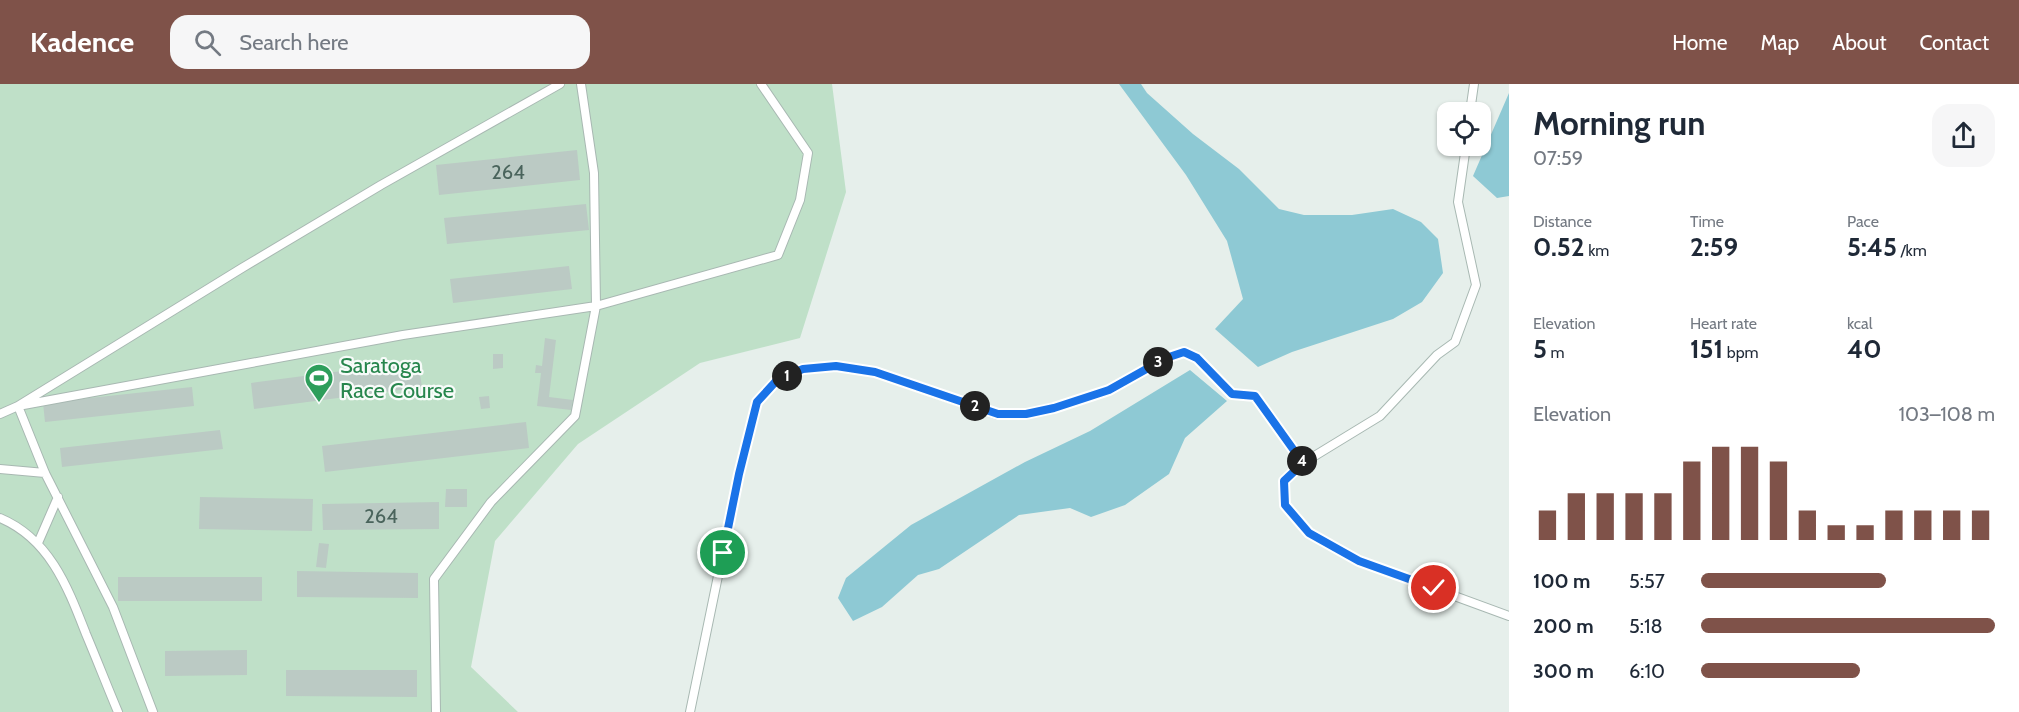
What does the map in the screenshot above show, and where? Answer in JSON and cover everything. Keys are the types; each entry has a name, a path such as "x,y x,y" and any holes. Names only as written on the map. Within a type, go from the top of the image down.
{"lane":[{"path":"0,414 18,406 371,191 560,84"},
{"path":"436,712 434,579 491,502 575,416 596,306 594,173 581,84"},
{"path":"18,406 403,335 596,306 778,255 800,200 808,153 761,84"},
{"path":"1471,102 1474,84"},
{"path":"1465,156 1458,202 1476,285 1455,342 1437,355 1380,416 1303,463 1284,481 1285,505 1309,533 1359,561 1509,616"},
{"path":"690,712 739,474 757,402 778,379 803,369 836,366 875,372 998,414 1026,414 1054,408 1109,390 1166,358 1184,352 1197,358 1232,394 1255,396 1303,463"},
{"path":"18,406 45,473 113,607 153,712"},
{"path":"0,469 45,473"},
{"path":"38,543 57,497"},
{"path":"0,518 38,543 56,565 118,712"}],"green space":[{"name":"Saratoga Race Course","path":"0,84 832,84 846,192 800,338 700,363 578,444 495,541 471,667 518,712 0,712"}],"water":[{"path":"1119,84 1141,84 1147,93 1193,134 1239,169 1279,209 1304,215 1352,215 1393,209 1421,222 1438,239 1443,273 1422,302 1393,319 1292,352 1258,367 1215,329 1243,299 1227,241 1186,175"},
{"path":"1509,93 1509,196 1497,198 1473,176 1482,156 1491,156 1491,134"},
{"path":"1190,370 1227,401 1185,438 1169,474 1125,505 1091,517 1070,508 1019,515 939,569 918,575 882,607 853,621 838,598 846,578 911,525 1025,462 1090,431"}],"building":[{"path":"577,150 580,180 439,195 436,165"},
{"path":"586,204 589,230 447,244 444,218"},
{"path":"569,266 572,289 453,303 450,279"},
{"path":"545,338 556,340 549,397 573,400 571,410 537,406 541,373 535,373 536,365 542,366"},
{"path":"493,354 503,354 503,368 493,369"},
{"path":"418,361 422,387 254,409 251,383"},
{"path":"192,387 194,406 45,422 43,403"},
{"path":"489,396 490,408 481,409 479,397"},
{"path":"526,422 529,448 325,472 322,446"},
{"path":"220,430 223,449 62,467 60,448"},
{"path":"446,489 467,489 467,507 445,507"},
{"path":"200,497 313,499 312,531 199,529"},
{"path":"439,502 439,529 323,530 322,504"},
{"path":"319,543 329,544 326,568 316,567"},
{"path":"297,571 418,573 418,598 297,597"},
{"path":"118,577 262,577 262,601 118,601"},
{"path":"247,650 247,675 165,676 165,651"},
{"path":"286,670 417,670 417,697 286,696"}],"place":[{"name":"Saratoga Race Course","path":"319,404"}],"route":[{"path":"723,553 757,402 778,379 803,369 836,366 875,372 998,414 1026,414 1054,408 1109,390 1166,358 1184,352 1197,358 1232,394 1255,396 1303,463 1284,481 1285,505 1309,533 1359,561 1434,588"}]}
